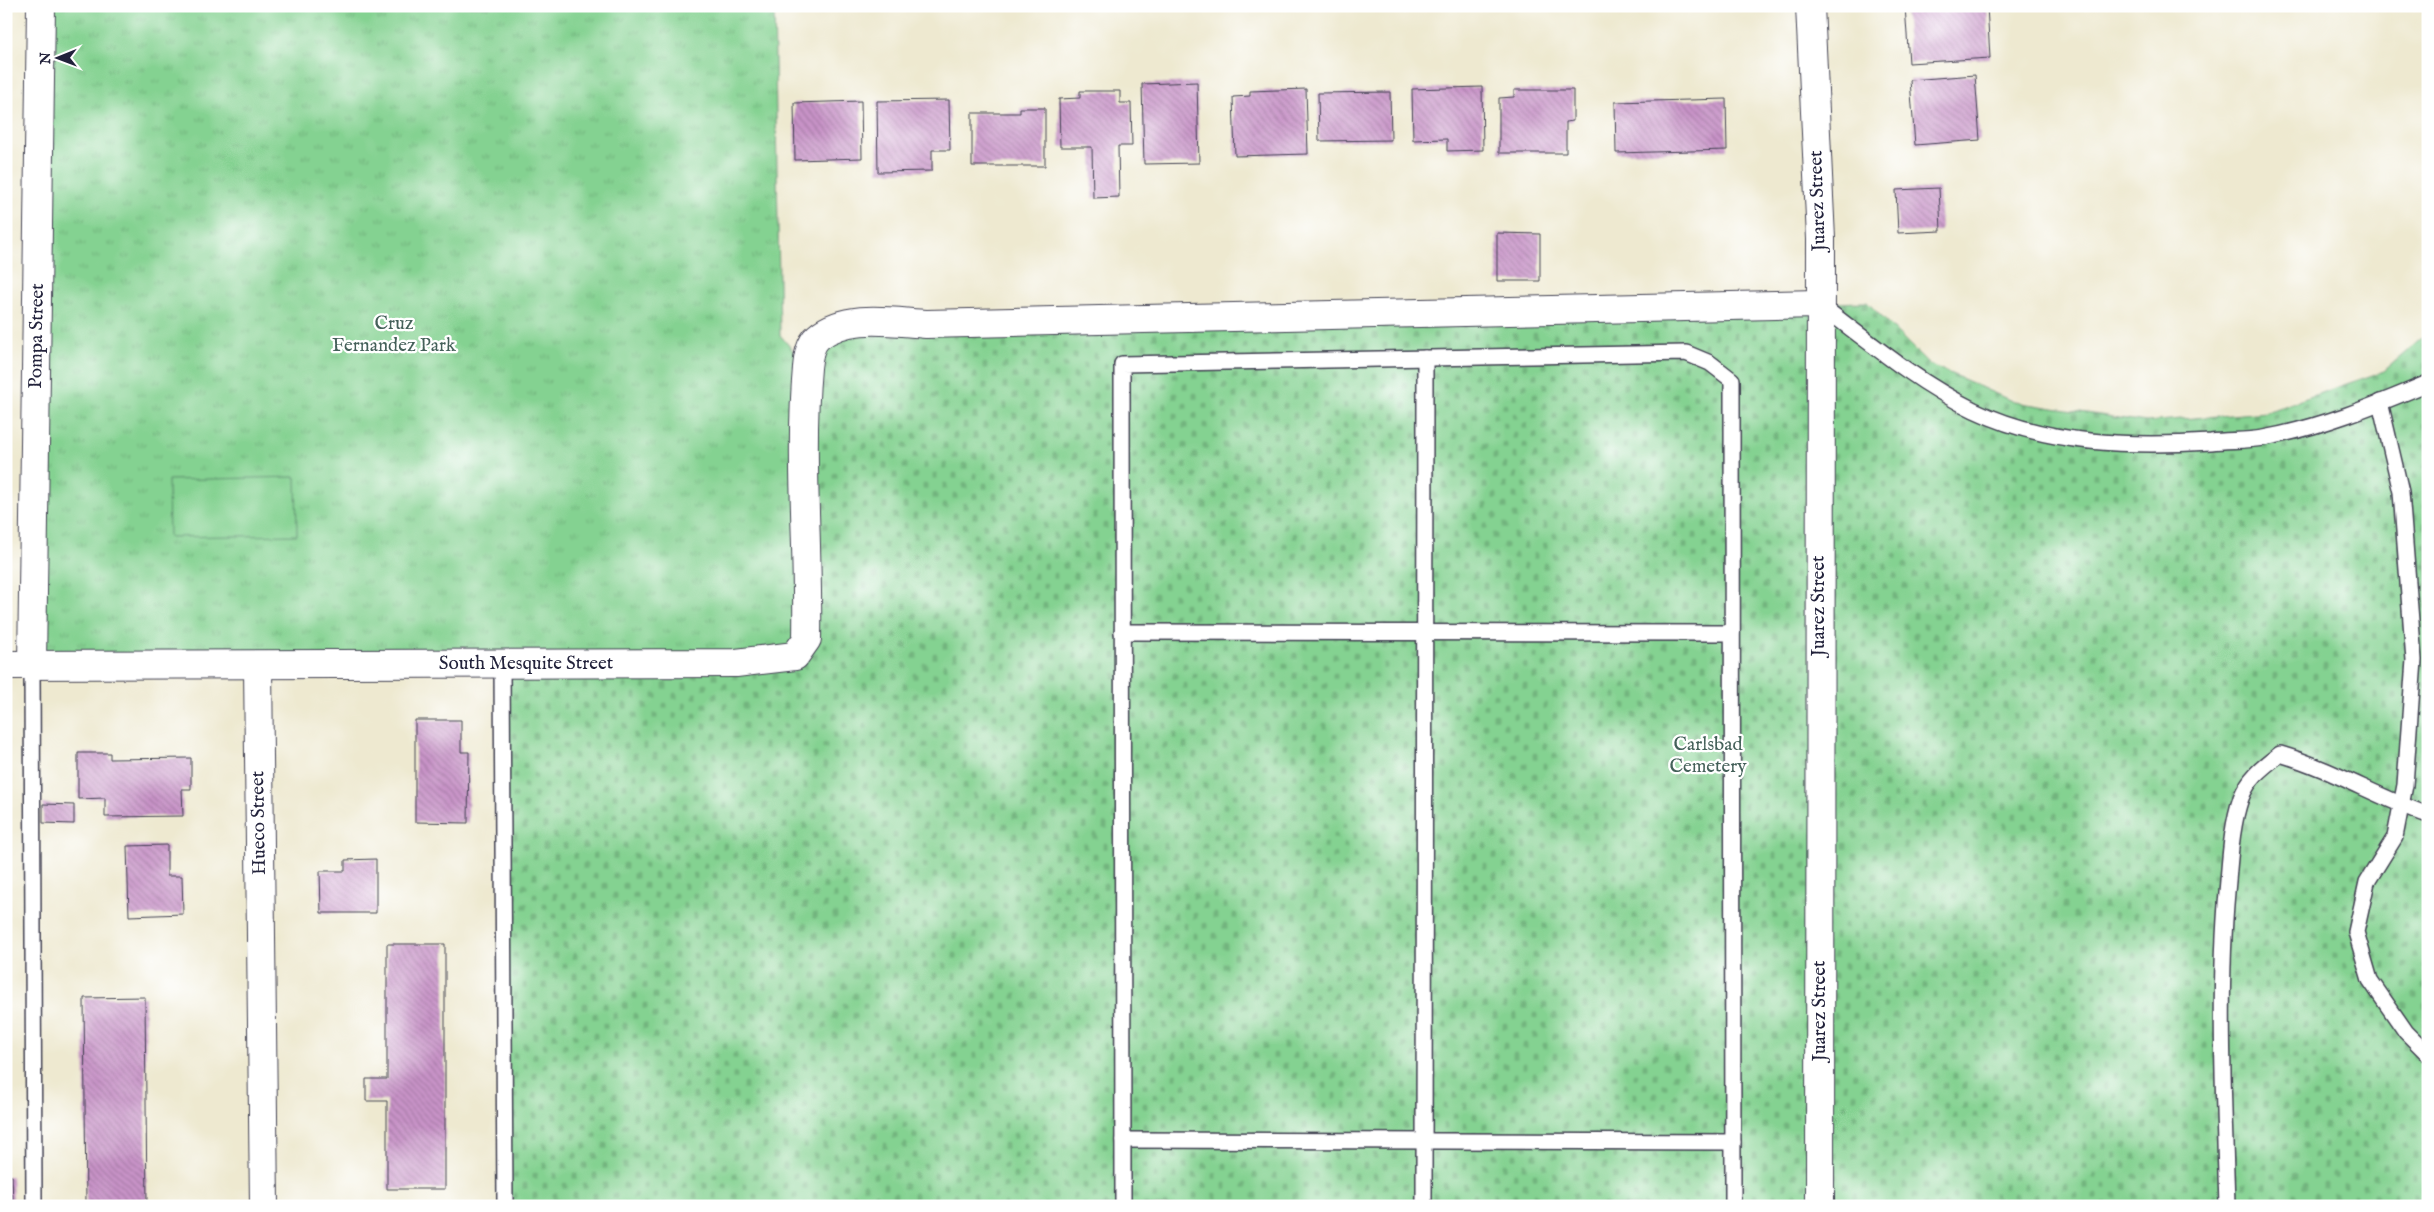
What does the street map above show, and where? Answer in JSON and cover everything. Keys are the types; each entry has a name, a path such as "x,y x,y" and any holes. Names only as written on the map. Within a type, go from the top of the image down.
{"street":[{"name":"Pompa Street","path":"19,665 41,6"},
{"name":"Juarez Street","path":"1810,6 1821,239 1819,304 1820,1206"},
{"name":"South Mesquite Street","path":"258,666 736,663 795,656 807,639 804,434 807,367 811,346 818,337 832,328 860,321 936,324 1819,304"},
{"path":"19,665 258,666"},
{"name":"Hueco Street","path":"258,666 264,1206"}],"lane":[{"path":"1819,304 1876,348 1926,383 1975,410 2028,431 2099,443 2168,445 2263,438 2327,420 2428,383"},
{"path":"1122,1206 1122,364 1686,353 1710,363 1732,380 1733,1206"},
{"path":"1424,1206 1425,358"},
{"path":"2380,402 2401,492 2414,660 2404,785 2395,837 2367,882 2356,932 2370,980 2406,1032 2428,1054"},
{"path":"1122,632 1732,633"},
{"path":"502,664 505,1206"},
{"path":"19,665 34,1206"},
{"path":"2227,1206 2222,1005 2224,937 2231,847 2241,798 2254,774 2280,754 2308,762 2401,806 2428,815"},
{"path":"1123,1140 1732,1142"}],"green space":[{"name":"Cruz Fernandez Park","path":"41,6 774,6 780,335 807,367 795,656 32,665"},
{"name":"Carlsbad Cemetery","path":"1867,302 1929,364 2014,402 2146,422 2266,412 2384,371 2428,333 2428,1206 505,1206 502,664 795,656 807,367 832,328"},
{"path":"296,477 297,535 169,537 168,480"}],"building":[{"path":"1905,6 1987,6 1990,58 1909,63"},
{"path":"1975,75 1980,140 1915,145 1910,80"},
{"path":"1197,82 1199,163 1144,164 1142,84"},
{"path":"1482,87 1483,150 1447,151 1447,139 1413,140 1412,89"},
{"path":"1306,89 1308,154 1235,156 1233,97 1250,96 1250,91"},
{"path":"1514,90 1573,90 1573,121 1566,122 1566,153 1499,153 1499,98 1514,97"},
{"path":"1080,91 1120,91 1120,103 1131,103 1132,146 1118,146 1119,197 1093,198 1092,147 1060,147 1059,99 1080,98"},
{"path":"1390,92 1391,140 1319,141 1318,93"},
{"path":"1726,99 1727,150 1616,153 1615,102"},
{"path":"949,100 950,150 932,150 932,171 878,172 877,101"},
{"path":"861,101 862,158 795,160 794,103"},
{"path":"1020,108 1045,108 1045,166 972,166 972,113 1020,113"},
{"path":"1939,188 1941,231 1898,233 1896,190"},
{"path":"1497,233 1540,234 1540,281 1497,281"},
{"path":"415,720 461,720 461,752 469,752 468,823 415,822"},
{"path":"78,753 110,753 110,759 191,758 191,789 182,789 183,816 105,817 105,798 78,799"},
{"path":"43,804 74,805 74,824 43,823"},
{"path":"167,845 167,876 182,876 183,914 129,916 127,846"},
{"path":"376,859 376,913 321,913 320,871 345,871 345,860"},
{"path":"387,944 445,944 445,1189 387,1189 387,1101 366,1101 366,1079 387,1079"},
{"path":"145,997 147,1206 86,1206 84,998"},
{"path":"6,1176 12,1176 13,1206 6,1206"}]}
